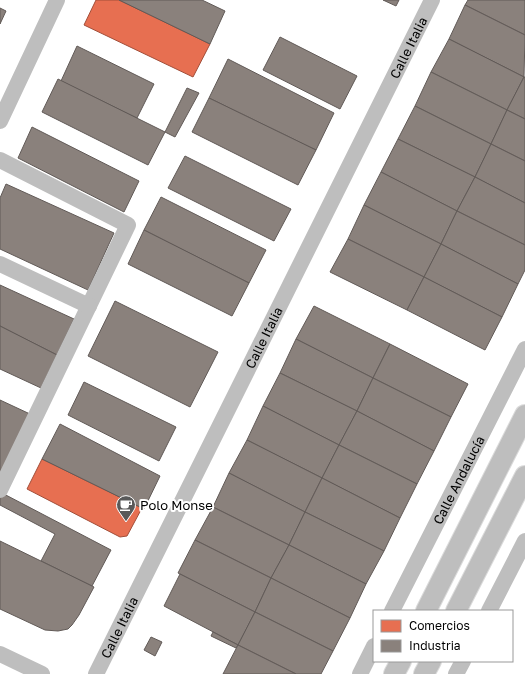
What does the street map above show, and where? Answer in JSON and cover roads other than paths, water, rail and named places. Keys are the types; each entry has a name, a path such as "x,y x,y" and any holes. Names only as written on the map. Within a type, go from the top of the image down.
{"main road":[{"path":"427,610 525,415"},
{"path":"457,610 525,476"},
{"path":"394,674 400,662"},
{"path":"424,674 430,662"}],"street":[{"path":"0,120 57,0"},
{"name":"Calle Italia","path":"96,674 432,0"},
{"path":"0,160 128,225 0,490"},
{"path":"0,264 89,306"},
{"name":"Calle Andalucía","path":"393,610 525,349"},
{"path":"489,610 525,541"},
{"path":"360,674 373,648"},
{"path":"0,654 42,674"},
{"path":"456,674 462,662"}],"place":[{"name":"Polo Monse","path":"126,522"}]}
